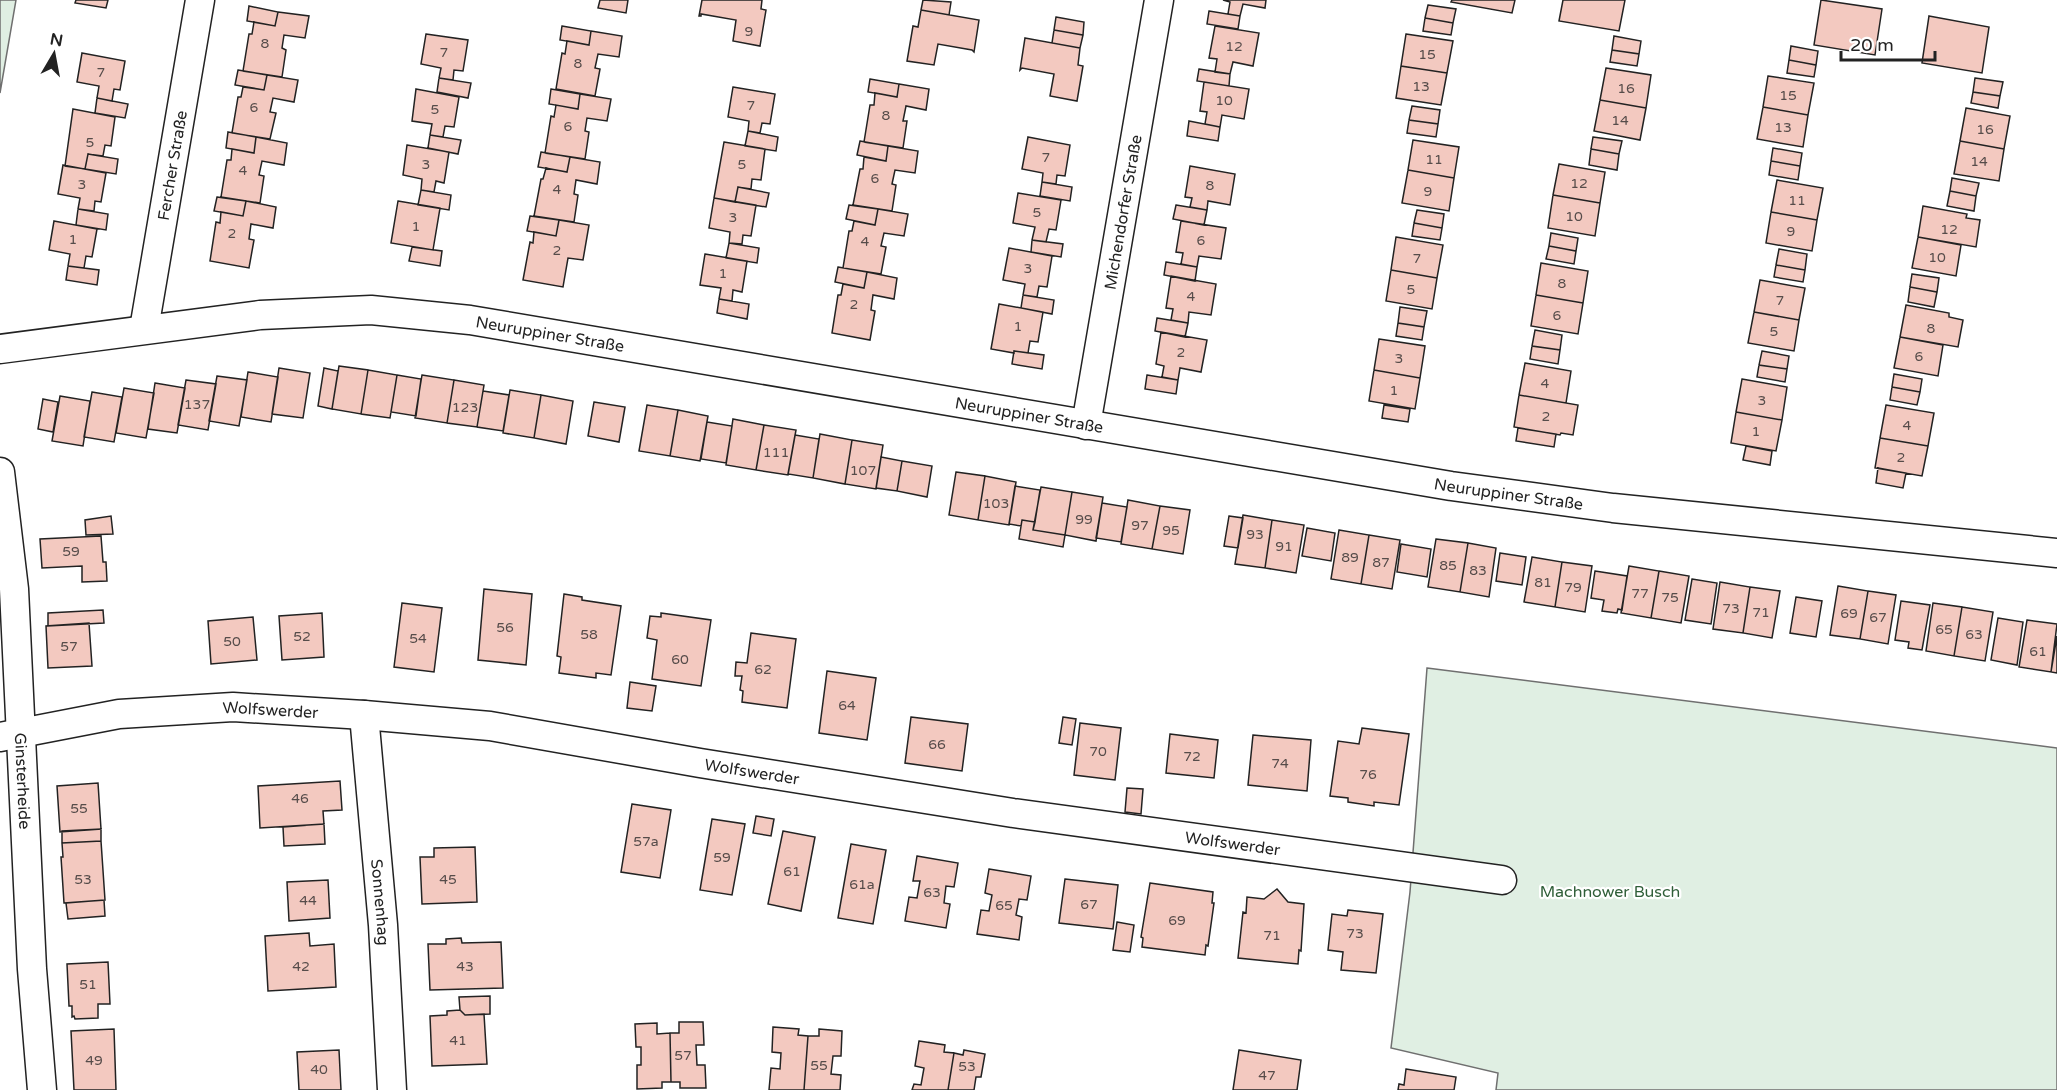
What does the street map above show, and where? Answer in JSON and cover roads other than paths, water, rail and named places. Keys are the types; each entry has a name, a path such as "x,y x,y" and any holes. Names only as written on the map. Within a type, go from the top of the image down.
{"street":[{"name":"Fercher Straße","path":"144,329 200,0"},
{"name":"Michendorfer Straße","path":"1086,425 1159,0"},
{"name":"Neuruppiner Straße","path":"0,349 260,315 371,310 470,320 1441,484 1614,508 2057,553"},
{"name":"Ginsterheide","path":"0,472 14,589 11,735 21,756 32,969 42,1090"},
{"name":"Wolfswerder","path":"11,735 119,714 233,707 364,714 490,726 700,763 1013,813 1502,880"},
{"name":"Sonnenhag","path":"364,714 383,925 392,1090"}],"park label":[{"name":"Machnower Busch","path":"1610,891"}]}
